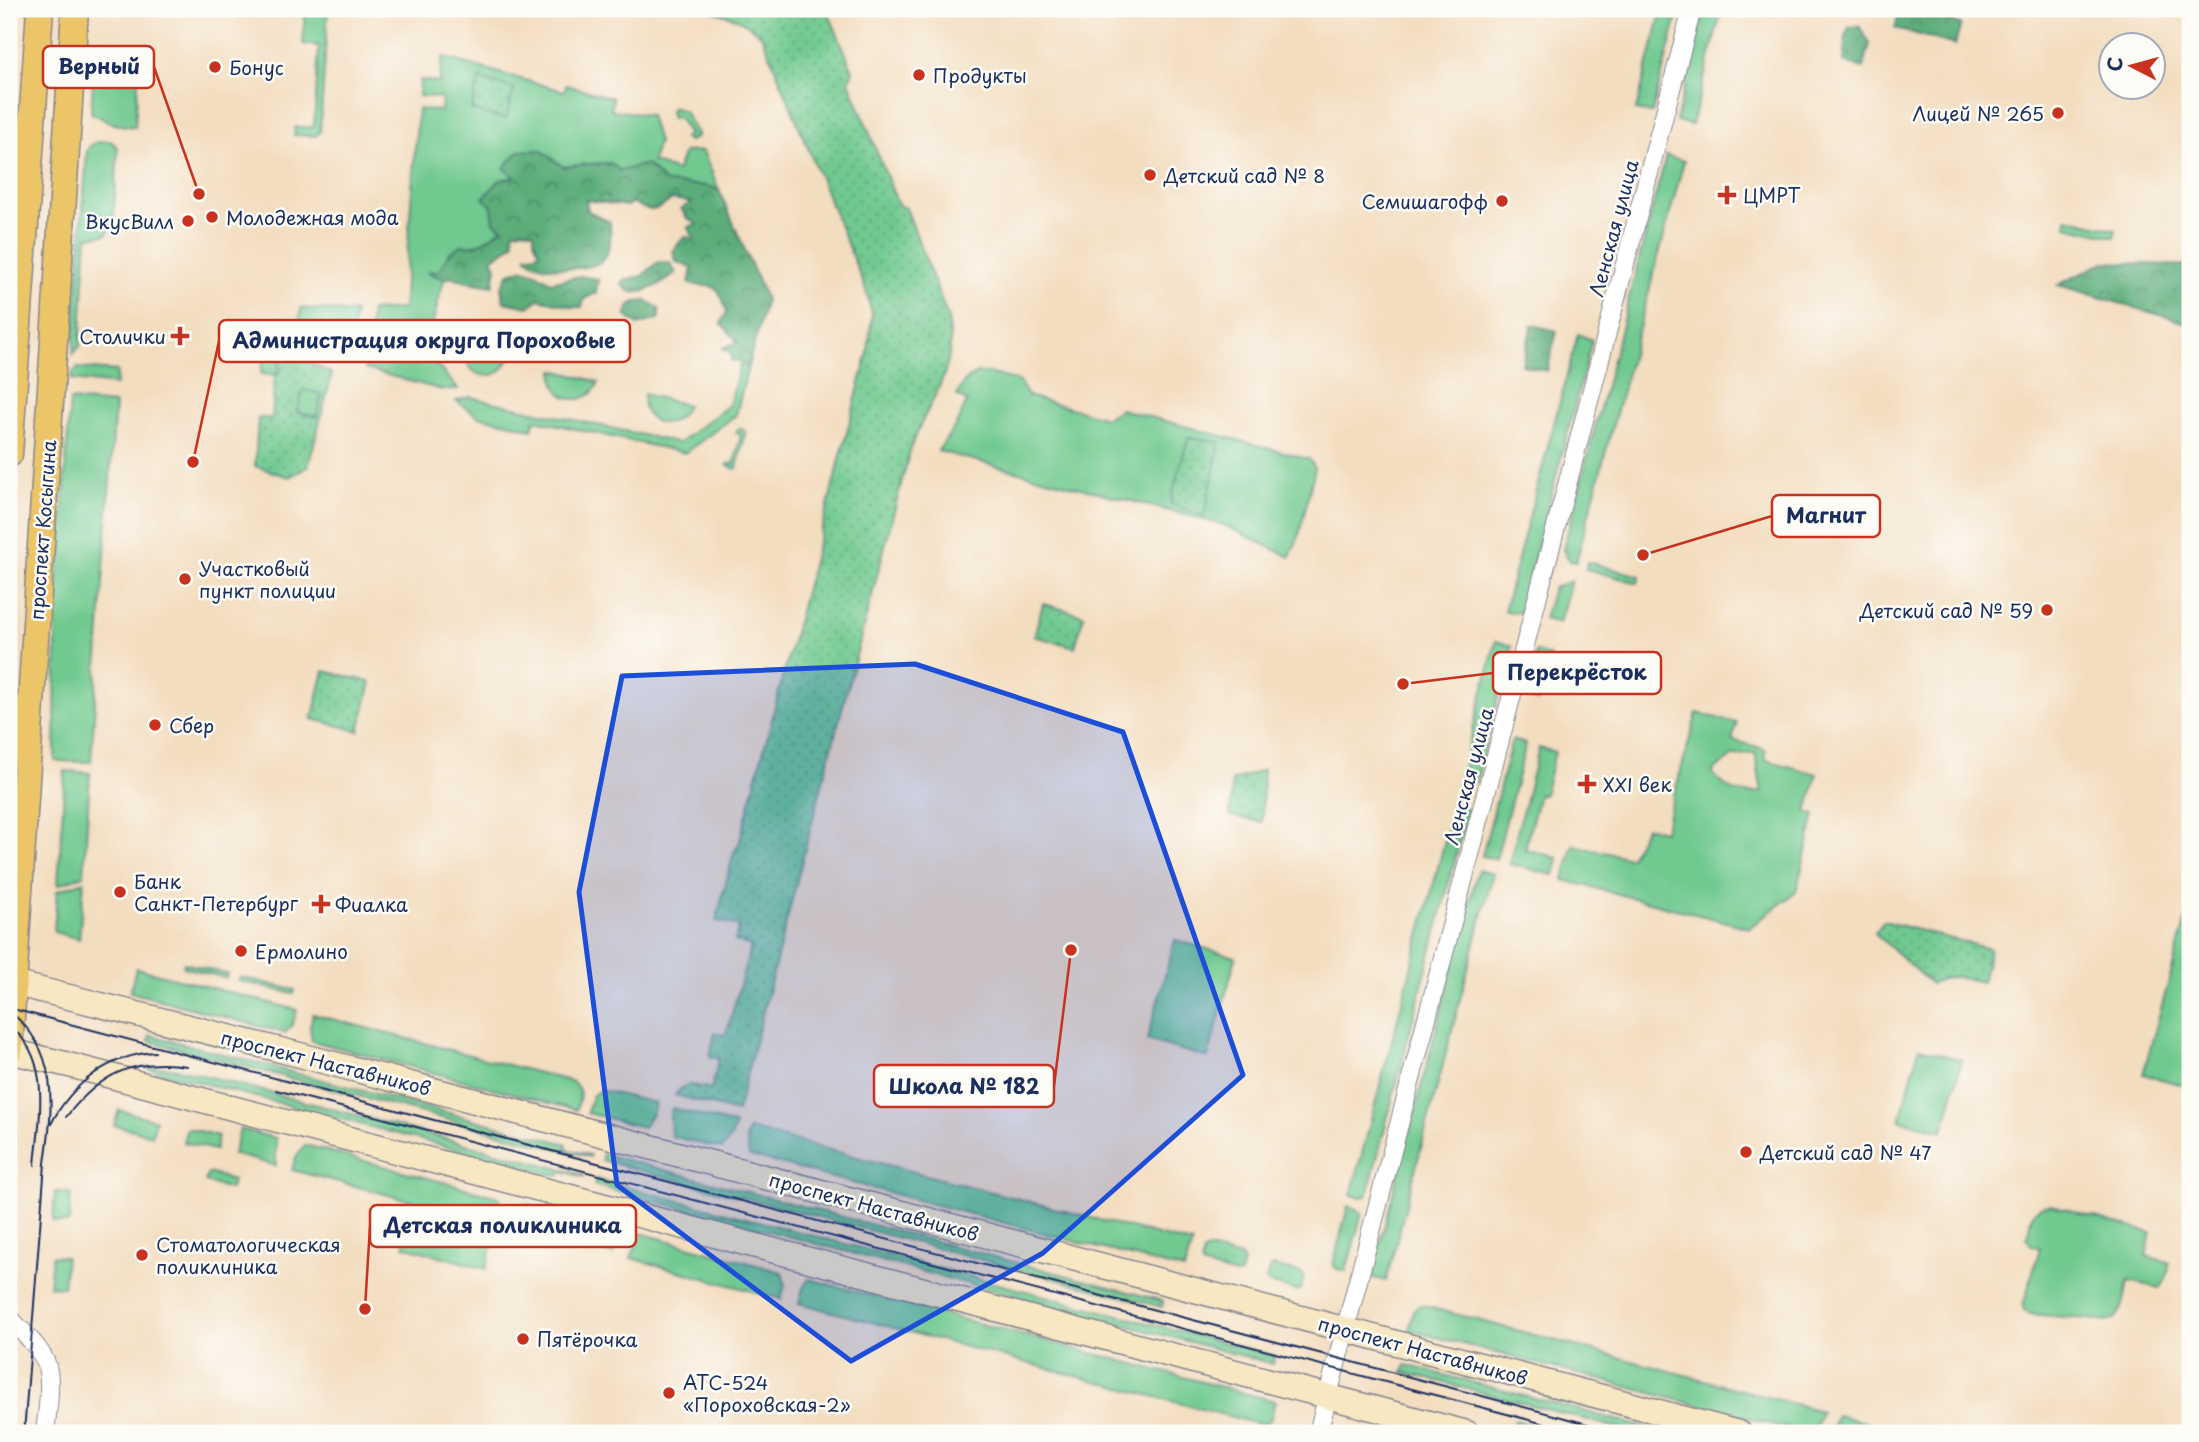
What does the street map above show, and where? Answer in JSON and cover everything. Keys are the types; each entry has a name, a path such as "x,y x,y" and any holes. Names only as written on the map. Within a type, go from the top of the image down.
{"main road":[{"name":"проспект Косыгина","path":"9,454 40,9"},
{"name":"проспект Косыгина","path":"9,1051 10,982 75,9"},
{"name":"проспект Наставников","path":"10,982 296,1054 1739,1433"},
{"path":"9,1051 75,1066 1467,1433"}],"street":[{"name":"Ленская улица","path":"1318,1433 1692,9"},
{"path":"9,1317 47,1365 45,1433"}],"highlighted area":[{"path":"915,664 1123,732 1243,1075 1043,1253 851,1361 617,1185 579,892 622,676"}],"green space":[{"path":"305,9 328,9 320,132 315,136 294,135 295,127 314,127 319,46 303,44"},
{"path":"704,9 827,9 853,71 849,81 898,205 906,208 948,318 950,337 941,383 913,442 908,460 737,1112 675,1095 687,1085 711,1089 719,1059 710,1056 715,1033 726,1035 751,946 735,941 739,926 716,921 734,852 739,844 868,352 872,314 866,290 763,38 743,22"},
{"path":"1662,9 1679,9 1652,113 1636,110"},
{"path":"1705,9 1722,9 1692,125 1676,121"},
{"path":"1900,9 1961,24 1955,45 1895,28"},
{"path":"1859,26 1870,44 1863,68 1844,62 1845,38 1849,27"},
{"path":"95,47 140,50 135,127 114,124 91,113"},
{"path":"443,57 564,91 566,85 613,98 611,110 650,115 658,142 652,162 677,171 684,152 703,151 719,190 707,186 666,183 646,164 620,171 611,163 563,167 541,150 492,206 494,222 502,229 478,244 461,245 450,253 438,271 429,273 444,279 425,352 458,389 442,390 365,369 371,311 403,309 418,109 441,111 442,98 419,96 420,80 439,83"},
{"path":"479,79 514,88 506,119 471,110"},
{"path":"9,104 15,104 9,178"},
{"path":"672,107 684,111 697,137 689,141 684,138 689,134 677,116 672,119"},
{"path":"111,141 118,148 113,225 107,234 87,237 80,346 73,354 87,151 94,143"},
{"path":"541,150 563,167 611,163 620,171 646,164 666,183 707,186 719,190 766,299 748,367 741,362 731,361 731,353 723,348 738,342 721,323 727,312 721,295 711,286 689,284 692,267 676,262 673,251 684,237 694,238 688,227 697,224 687,218 681,209 692,202 672,199 657,209 648,210 632,202 627,206 586,200 588,211 610,222 606,255 592,266 560,268 531,261 526,256 540,253 534,240 534,232 523,229 513,232 514,243 492,259 496,267 493,286 454,277 444,279 427,272 438,271 450,253 461,245 478,244 502,229 494,222 492,206 483,198 500,180 515,177 504,168 519,151"},
{"path":"1666,156 1684,161 1576,562 1570,561 1563,550"},
{"path":"2067,218 2116,230 2114,237 2066,226"},
{"path":"658,262 670,263 676,273 642,291 632,292 622,285 624,280 642,276"},
{"path":"2104,262 2190,266 2190,324 2058,285"},
{"path":"523,269 551,282 580,276 598,279 596,293 584,299 582,307 539,299 528,307 504,302 501,288 509,273"},
{"path":"647,301 659,308 659,319 638,325 626,316 629,306 635,302"},
{"path":"301,308 355,313 348,355 332,358 297,340"},
{"path":"1532,325 1557,331 1547,371 1522,365"},
{"path":"1578,334 1592,340 1520,613 1504,611"},
{"path":"466,346 509,358 497,373 481,375 469,365"},
{"path":"263,351 280,351 283,354 279,363 280,371 275,375 261,374"},
{"path":"280,351 289,351 332,374 308,467 289,477 255,466 258,418 272,418 275,375 280,371 279,363 283,355","holes":["303,390 322,394 316,417 297,412"]},
{"path":"741,362 748,367 736,415 685,453 535,420 532,429 478,416 456,401 470,397 679,443 729,405"},
{"path":"78,368 117,371 116,385 72,380 73,372"},
{"path":"554,370 599,382 586,397 570,398 557,389"},
{"path":"978,373 1019,381 1028,396 1106,418 1120,409 1309,459 1315,468 1298,539 1290,557 1224,525 938,451 956,425 967,401 957,396 961,388 967,379"},
{"path":"303,389 322,394 316,417 297,412"},
{"path":"644,394 687,405 675,420 659,422 647,413"},
{"path":"70,400 115,404 91,762 55,761 56,615"},
{"path":"738,429 746,433 735,469 727,465 734,464 741,435 736,433"},
{"path":"1188,438 1220,442 1204,517 1170,503"},
{"path":"1587,562 1640,576 1638,583 1586,569"},
{"path":"1571,581 1559,623 1544,619 1553,588"},
{"path":"1043,604 1084,615 1075,647 1034,636"},
{"path":"1496,641 1512,646 1476,782 1458,787"},
{"path":"1536,652 1550,656 1538,701 1524,697"},
{"path":"324,671 371,682 359,731 312,719"},
{"path":"1697,713 1737,723 1732,740 1765,749 1766,760 1817,774 1807,812 1815,815 1796,892 1749,928 1564,880 1573,845 1630,858 1646,827 1664,831","holes":["1755,753 1762,792 1734,791 1712,772 1733,756"]},
{"path":"1512,740 1526,744 1496,859 1482,856"},
{"path":"1539,748 1555,752 1544,795 1539,794 1525,849 1558,858 1554,875 1509,864"},
{"path":"1263,770 1262,822 1230,816 1232,781"},
{"path":"65,771 90,773 84,875 58,885"},
{"path":"1455,803 1468,810 1367,1196 1351,1195"},
{"path":"1478,870 1493,874 1386,1281 1371,1277"},
{"path":"84,881 79,939 54,932 57,891"},
{"path":"2190,905 2190,1087 2143,1074"},
{"path":"1884,921 1990,949 1982,982 1950,977 1931,984 1875,933"},
{"path":"1175,940 1236,957 1208,1058 1147,1040"},
{"path":"184,963 227,974 226,978 183,967"},
{"path":"136,968 297,1010 293,1023 285,1033 130,992"},
{"path":"240,977 295,990 294,994 239,981"},
{"path":"313,1014 573,1082 578,1088 579,1102 576,1110 312,1041 310,1027"},
{"path":"150,1035 567,1144 566,1149 590,1157 149,1041"},
{"path":"1919,1048 1962,1060 1943,1131 1900,1120"},
{"path":"145,1068 179,1069 584,1177 561,1171 559,1176"},
{"path":"600,1090 655,1103 653,1112 643,1127 587,1113 592,1096"},
{"path":"672,1108 735,1125 732,1135 722,1149 671,1136"},
{"path":"119,1110 156,1120 152,1135 114,1125"},
{"path":"187,1128 218,1136 215,1150 183,1142"},
{"path":"240,1129 276,1138 276,1166 233,1154"},
{"path":"749,1129 1192,1244 1184,1270 749,1156 746,1138"},
{"path":"305,1145 499,1197 502,1210 498,1223 292,1170 296,1157"},
{"path":"603,1154 1163,1301 1162,1307 601,1160"},
{"path":"208,1173 233,1180 230,1189 205,1182"},
{"path":"596,1179 1275,1356 1273,1364 594,1185"},
{"path":"55,1192 71,1193 69,1223 53,1222"},
{"path":"525,1204 551,1211 544,1231 532,1233 512,1228 516,1213"},
{"path":"2052,1205 2151,1233 2146,1256 2169,1262 2164,1283 2159,1288 2128,1281 2119,1314 2111,1321 2029,1314 2024,1311 2023,1306 2040,1248 2031,1245 2027,1239 2032,1215 2039,1208"},
{"path":"1348,1206 1362,1213 1346,1271 1333,1265"},
{"path":"562,1213 615,1227 613,1254 565,1242 559,1232"},
{"path":"413,1214 495,1237 486,1269 404,1246"},
{"path":"641,1233 782,1272 785,1285 781,1299 631,1258"},
{"path":"1208,1249 1241,1257 1243,1261 1240,1274 1203,1266 1201,1263 1204,1251"},
{"path":"52,1256 66,1257 63,1287 49,1286"},
{"path":"1273,1266 1302,1273 1304,1277 1301,1289 1297,1291 1268,1283 1266,1280 1269,1269"},
{"path":"809,1279 1275,1401 1270,1420 1262,1425 799,1303"},
{"path":"1421,1305 1821,1411 1818,1422 1809,1433 1805,1433 1409,1330 1415,1308"},
{"path":"1406,1365 1667,1433 1637,1433 1403,1372"},
{"path":"1836,1415 1887,1428 1894,1433 1834,1433"},
{"path":"1514,1420 1564,1433 1530,1433 1512,1428"}],"tram line":[{"path":"9,1008 1622,1433"},
{"path":"9,1011 26,1026 37,1043 45,1061 51,1100 24,1433"},
{"path":"9,1026 23,1039 38,1071 40,1109 35,1165"},
{"path":"51,1124 70,1096 94,1074 123,1059 155,1052"},
{"path":"66,1117 92,1090 119,1072 150,1065 187,1066"},
{"path":"276,1090 1579,1433"}],"place":[{"name":"Бонус","path":"215,67"},
{"name":"Продукты","path":"919,75"},
{"name":"Лицей № 265","path":"2058,113"},
{"name":"Детский сад № 8","path":"1150,175"},
{"name":"Верный","path":"199,194"},
{"name":"ЦМРТ","path":"1727,195"},
{"name":"Семишагофф","path":"1502,201"},
{"name":"Молодежная мода","path":"212,217"},
{"name":"ВкусВилл","path":"188,221"},
{"name":"Столички","path":"180,336"},
{"name":"Администрация округа Пороховые","path":"193,462"},
{"name":"Магнит","path":"1643,555"},
{"name":"Участковый пункт полиции","path":"185,579"},
{"name":"Детский сад № 59","path":"2047,610"},
{"name":"Перекрёсток","path":"1403,684"},
{"name":"Сбер","path":"155,725"},
{"name":"XXI век","path":"1587,784"},
{"name":"Банк Санкт-Петербург","path":"120,892"},
{"name":"Фиалка","path":"321,904"},
{"name":"Школа № 182","path":"1071,950"},
{"name":"Ермолино","path":"241,951"},
{"name":"Детский сад № 47","path":"1746,1152"},
{"name":"Стоматологическая поликлиника","path":"142,1255"},
{"name":"Детская поликлиника","path":"365,1309"},
{"name":"Пятёрочка","path":"523,1339"},
{"name":"АТС-524 «Пороховская-2»","path":"669,1393"}]}
